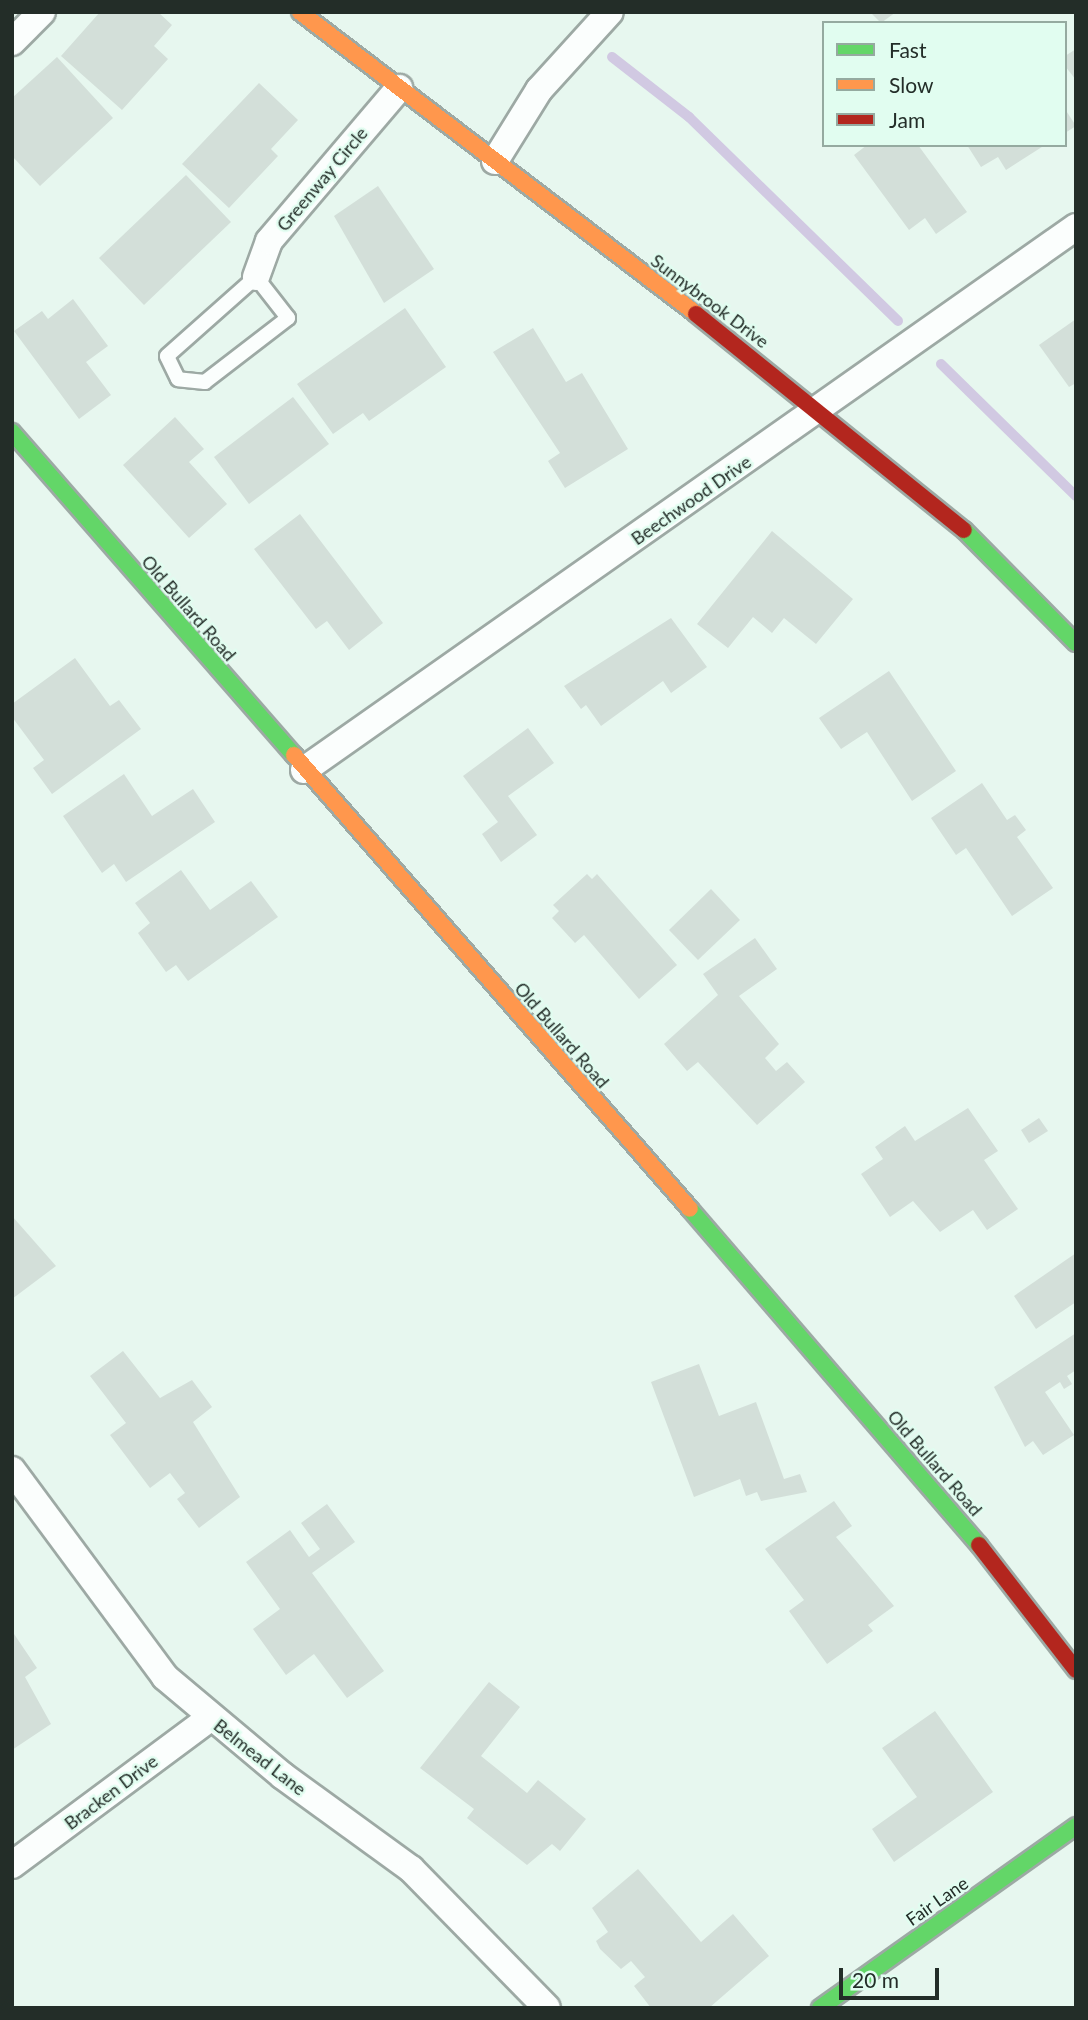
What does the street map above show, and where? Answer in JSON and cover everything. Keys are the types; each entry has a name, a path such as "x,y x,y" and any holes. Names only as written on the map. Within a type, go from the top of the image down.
{"street":[{"path":"12,42 42,12"},
{"name":"Sunnybrook Drive","path":"300,12 820,410 1003,562 1076,643"},
{"path":"495,161 539,90 610,12"},
{"name":"Greenway Circle","path":"256,277 269,241 399,88"},
{"name":"Beechwood Drive","path":"304,770 820,410 1076,227"},
{"name":"Old Bullard Road","path":"12,432 304,770 954,1512 1076,1670"},
{"name":"Belmead Lane","path":"12,1470 165,1677 210,1718 411,1869 547,2008"},
{"name":"Bracken Drive","path":"12,1865 210,1718"},
{"name":"Fair Lane","path":"820,2008 1076,1826"}],"lane":[{"path":"256,277 289,317 205,382 178,379 167,356 256,277"}],"building":[{"path":"100,12 158,12 172,25 154,46 168,59 122,110 61,56"},
{"path":"870,12 896,12 884,21 879,21"},
{"path":"1076,49 1076,80 1067,69 1067,55"},
{"path":"57,57 113,118 40,186 12,156 12,98"},
{"path":"259,83 298,120 271,149 278,156 229,208 182,164"},
{"path":"1067,112 1076,126 1067,132"},
{"path":"864,147 919,147 967,212 936,234 925,218 909,230 854,155"},
{"path":"968,147 1042,147 1006,170 998,157 981,167"},
{"path":"186,175 231,222 144,305 99,258"},
{"path":"378,186 434,269 384,303 334,216"},
{"path":"73,299 108,346 86,362 111,395 79,419 14,331 42,311 48,319"},
{"path":"405,308 446,367 369,421 363,413 333,434 297,384"},
{"path":"1076,319 1076,383 1069,387 1039,345"},
{"path":"533,328 566,382 582,373 628,449 565,488 548,461 560,453 493,352"},
{"path":"293,397 329,444 249,504 214,457"},
{"path":"175,417 204,449 189,462 227,504 189,538 123,465"},
{"path":"300,514 383,623 349,650 327,621 316,629 254,549"},
{"path":"772,531 853,599 816,644 784,618 772,633 753,617 728,648 697,624"},
{"path":"671,618 707,667 671,693 663,681 601,726 586,705 581,709 564,686"},
{"path":"75,658 110,706 119,700 141,729 52,794 33,768 44,760 12,717 12,704"},
{"path":"889,671 956,771 912,801 867,732 841,749 819,718"},
{"path":"528,728 554,763 508,796 537,835 501,862 482,834 498,822 463,776"},
{"path":"124,774 152,816 193,789 215,822 126,882 114,864 102,873 63,816"},
{"path":"982,783 1007,820 1015,815 1026,830 1017,837 1053,888 1012,916 966,848 956,855 931,818"},
{"path":"181,870 210,910 251,881 278,917 188,981 176,965 166,972 138,933 150,923 135,903"},
{"path":"587,874 592,879 597,874 677,965 639,999 584,935 575,943 552,918 559,911 553,905"},
{"path":"711,889 740,920 698,960 669,930"},
{"path":"755,938 777,969 739,996 779,1044 765,1058 776,1071 787,1062 805,1082 757,1125 698,1062 687,1071 664,1044 718,995 703,974"},
{"path":"968,1108 998,1151 984,1160 1018,1209 987,1230 973,1210 940,1232 913,1201 890,1217 861,1174 883,1159 875,1147 905,1126 915,1141"},
{"path":"1039,1118 1048,1131 1029,1143 1021,1130"},
{"path":"12,1216 56,1266 12,1299"},
{"path":"1076,1253 1076,1302 1036,1329 1014,1296"},
{"path":"1076,1333 1076,1370 1067,1376 1072,1384 1064,1389 1060,1382 1045,1392 1074,1435 1043,1455 1033,1441 1025,1447 994,1387"},
{"path":"123,1351 160,1398 192,1380 212,1407 193,1422 240,1497 199,1528 177,1499 185,1493 170,1473 150,1488 110,1435 126,1423 90,1376"},
{"path":"699,1364 719,1416 756,1402 784,1479 800,1474 807,1492 761,1501 757,1492 746,1496 740,1479 694,1497 651,1382"},
{"path":"834,1501 852,1526 836,1537 894,1606 868,1625 873,1631 827,1664 789,1611 804,1600 765,1549"},
{"path":"327,1504 355,1542 312,1573 384,1671 347,1698 314,1654 286,1675 253,1629 280,1609 246,1562 290,1530 309,1557 320,1549 301,1523"},
{"path":"12,1631 37,1668 25,1677 51,1724 12,1750"},
{"path":"489,1682 520,1707 481,1756 527,1793 538,1780 586,1819 560,1851 552,1844 527,1865 467,1818 474,1809 420,1768"},
{"path":"935,1711 993,1792 894,1862 872,1829 917,1797 882,1748"},
{"path":"638,1869 701,1942 733,1914 769,1956 709,2008 651,2008 634,1986 645,1977 631,1961 621,1969 600,1949 596,1941 608,1932 592,1908"}],"waterway":[{"path":"612,57 689,117 898,321"},
{"path":"941,364 1076,496"}],"traffic: fast":[{"path":"12,432 294,755"},
{"path":"964,530 1076,643"},
{"path":"690,1209 979,1545"},
{"path":"820,2008 1076,1826"}],"traffic: slow":[{"path":"300,12 696,314"},
{"path":"294,755 690,1209"}],"traffic: jam":[{"path":"696,314 964,530"},
{"path":"979,1545 1076,1670"}]}
